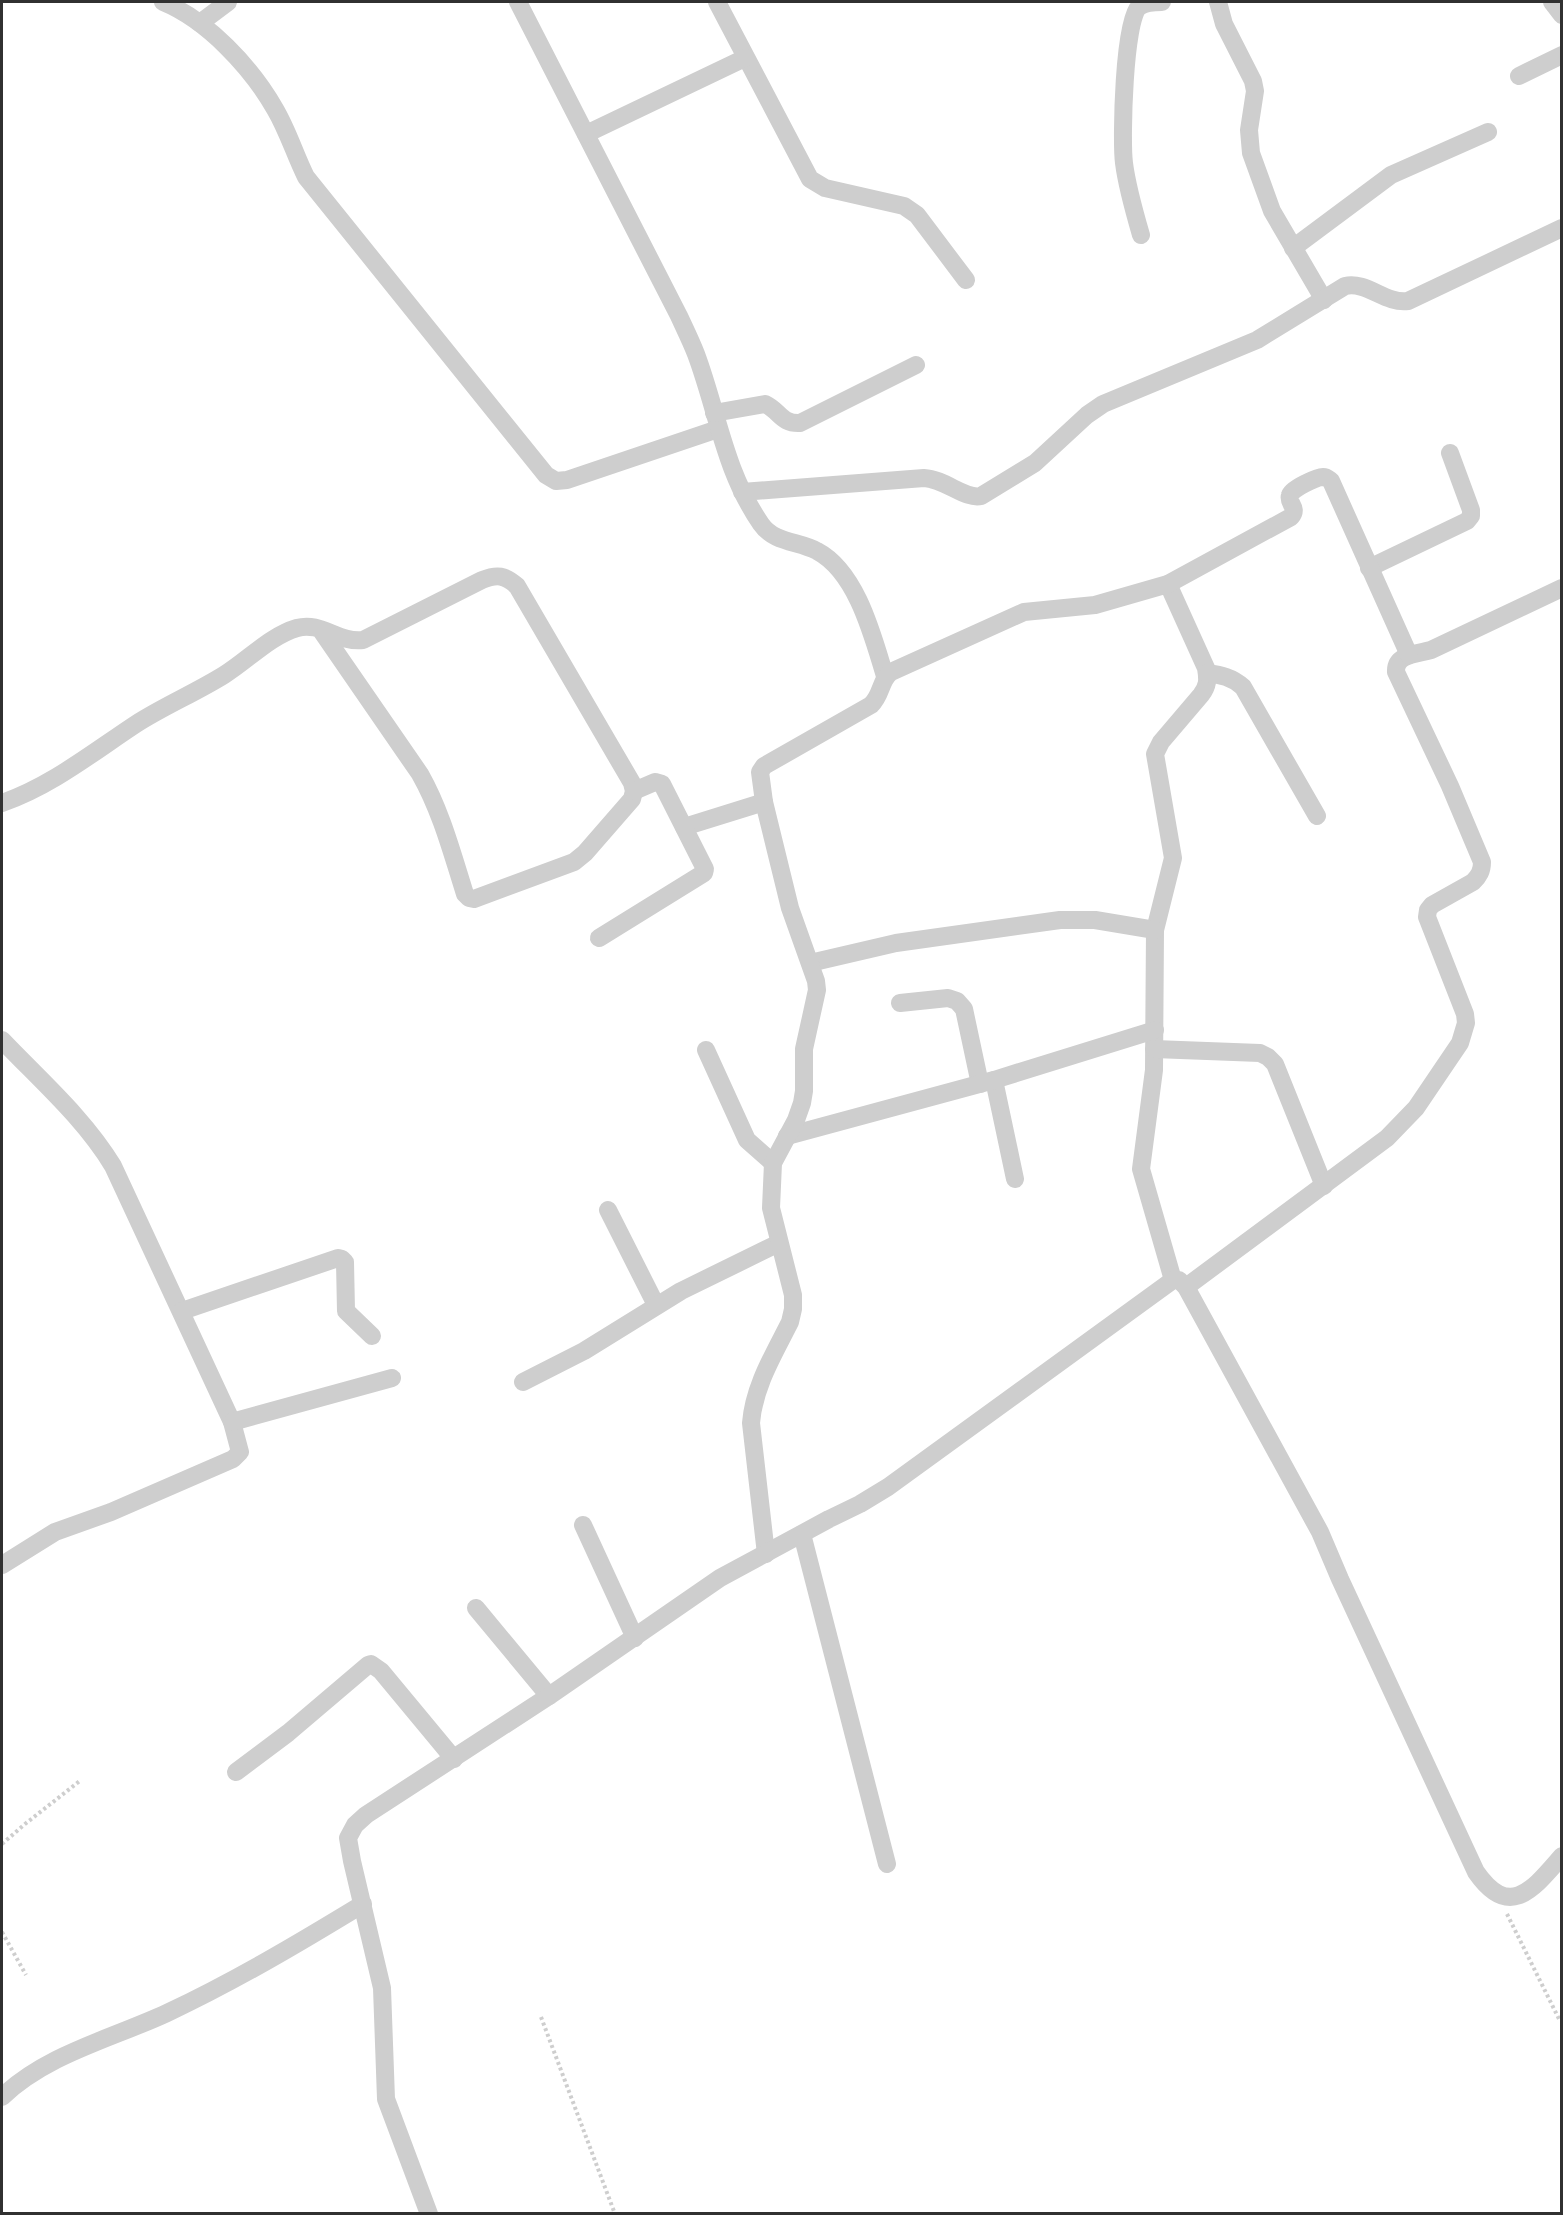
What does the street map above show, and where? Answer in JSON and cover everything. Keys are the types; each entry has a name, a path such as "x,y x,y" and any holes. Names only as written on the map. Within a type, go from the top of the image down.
{"street":[{"path":"163,2 200,23 256,80 275,108 291,139 306,177 546,476 556,481 567,480 765,404 772,407 783,420 791,424 800,423 916,364"},
{"path":"200,23 228,2"},
{"path":"518,2 679,316 696,354 726,455 742,492 768,532 777,538 814,549 830,559 857,596 866,614 885,676 880,694 871,705 764,766 760,772 764,802 790,908 817,990 804,1049 804,1091 796,1120 773,1163 771,1208 793,1295 793,1310 790,1322 755,1394 751,1423 766,1554"},
{"path":"717,2 810,179 825,188 904,206 911,210 966,280"},
{"path":"1141,235 1124,162 1124,94 1131,28 1136,11 1145,4 1162,2"},
{"path":"1218,2 1224,24 1253,81 1255,92 1249,130 1251,153 1272,211 1324,300"},
{"path":"1552,2 1562,15"},
{"path":"1519,76 1562,55"},
{"path":"586,134 745,58"},
{"path":"1293,248 1391,175 1488,132"},
{"path":"742,492 934,478 975,498 1035,463 1087,414 1103,404 1246,345 1345,286 1352,285 1392,301 1408,301 1562,228"},
{"path":"1369,568 1467,521 1471,516 1472,510 1450,453"},
{"path":"885,676 1024,612 1095,605 1168,584 1291,517 1294,508 1290,494 1293,490 1320,477 1326,477 1331,481 1409,655"},
{"path":"2,803 43,785 138,722 225,674 287,632 309,626 320,629 352,641 363,639 482,580 501,575 517,586 634,791 632,799 580,858 474,899 469,898 465,894 431,794 320,629"},
{"path":"1168,584 1208,679 1206,688 1157,748 1155,754 1173,858 1155,930 1154,1070 1141,1169 1179,1283 1320,1532 1476,1872 1485,1885 1497,1895 1518,1896 1536,1885 1562,1856"},
{"path":"429,2214 386,2099 382,1988 348,1838 355,1825 366,1815 549,1696 720,1578 888,1487 1179,1283 1324,1186 1387,1138 1404,1121 1416,1108 1460,1043 1466,1023 1462,1005 1427,917 1428,910 1473,882 1482,869 1482,862 1450,786 1396,672 1399,661 1409,655 1431,650 1562,588"},
{"path":"1207,673 1222,675 1243,687 1317,816"},
{"path":"599,938 704,873 705,866 662,784 659,782 634,791"},
{"path":"684,827 764,802"},
{"path":"810,963 896,943 1060,920 1095,920 1155,930"},
{"path":"900,1003 948,998 957,1001 964,1009 1015,1179"},
{"path":"787,1136 987,1082 1155,1030"},
{"path":"2,1040 84,1125 113,1166 182,1311 232,1422 240,1446 240,1452 233,1459 111,1512 55,1532 2,1565"},
{"path":"1154,1048 1260,1053 1268,1057 1275,1064 1324,1186"},
{"path":"706,1050 747,1140 773,1163"},
{"path":"608,1210 656,1305"},
{"path":"523,1382 584,1351 656,1305 779,1244"},
{"path":"182,1311 338,1258 345,1262 346,1311 372,1336"},
{"path":"232,1422 392,1378"},
{"path":"583,1525 635,1638"},
{"path":"802,1534 886,1864"},
{"path":"476,1608 549,1696"},
{"path":"236,1772 288,1733 371,1664 381,1671 453,1759"},
{"path":"2,2097 34,2072 54,2061 164,2014 277,1956 363,1904"}],"path":[{"path":"2,1844 81,1780"},
{"path":"1497,1895 1560,2021"},
{"path":"2,1932 26,1975"},
{"path":"541,2017 615,2214"}]}
